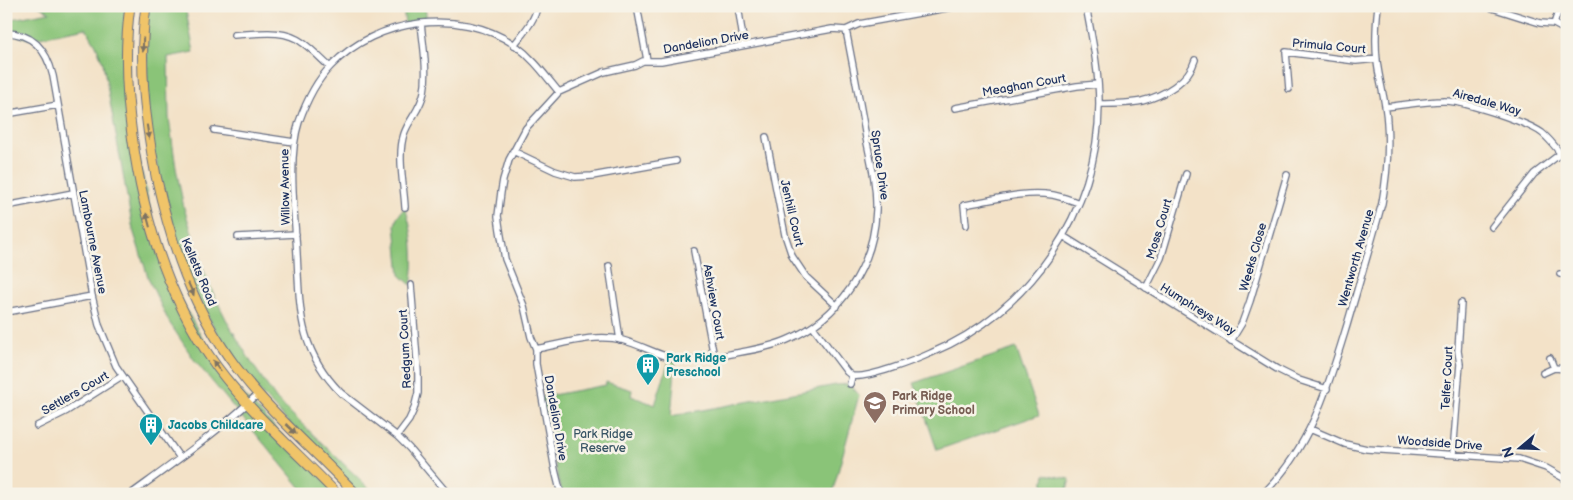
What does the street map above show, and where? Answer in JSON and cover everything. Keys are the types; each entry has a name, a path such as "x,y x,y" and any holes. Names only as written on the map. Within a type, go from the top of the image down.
{"main road":[{"path":"123,6 128,22"},
{"path":"130,6 126,81 140,190 155,244 171,286 195,332 218,367 247,404 337,494"},
{"name":"Kelletts Road","path":"146,6 142,46 145,105 153,161 170,234 185,275 204,316 231,360 258,394 356,494"}],"street":[{"path":"514,45 537,10 537,6"},
{"path":"637,6 647,60"},
{"path":"738,6 744,45"},
{"name":"Dandelion Drive","path":"561,494 536,364 536,349 531,337 522,300 505,258 498,216 506,168 526,128 559,92 593,76 615,69 635,65 647,60 661,61 832,29 846,30 860,24 958,6"},
{"path":"813,327 852,376 863,376 923,357 955,342 977,329 1011,302 1034,279 1063,236 1079,203 1089,176 1095,149 1099,104 1098,84 1086,6"},
{"name":"Wentworth Avenue","path":"1262,494 1290,462 1310,429 1327,389 1382,203 1388,153 1386,107 1377,59 1378,6"},
{"path":"1486,6 1540,23 1554,24 1567,31"},
{"path":"1554,24 1560,6"},
{"name":"Willow Avenue","path":"448,494 397,436 341,393 324,374 312,354 305,337 301,319 293,166 294,142 307,103 316,86 330,67 357,45 380,33 401,26 437,22 466,25 496,35 514,45 539,67 559,92"},
{"path":"405,207 402,142 404,134 422,102 425,84 421,23"},
{"name":"Spruce Drive","path":"536,349 593,339 620,340 671,358 694,360 758,349 794,338 813,327 837,306 855,282 867,257 875,227 876,208 873,176 846,30"},
{"name":"Lambourne Avenue","path":"6,32 30,39 44,53 50,66 92,296 104,340 122,376 180,458"},
{"path":"234,35 272,33 289,36 305,44 330,67"},
{"name":"Primula Court","path":"1289,88 1286,52 1356,61 1377,59"},
{"path":"1099,104 1143,101 1159,95 1183,80 1189,74 1195,60"},
{"name":"Meaghan Court","path":"955,108 1077,86 1098,84"},
{"name":"Airedale Way","path":"1386,107 1443,101 1464,104 1536,128 1547,137 1567,162"},
{"path":"6,114 58,105"},
{"path":"214,130 294,142"},
{"name":"Jenhill Court","path":"766,137 785,235 792,256 806,277 837,306"},
{"path":"513,151 555,171 575,177 592,176 676,160"},
{"path":"1492,227 1534,174 1560,154"},
{"name":"Moss Court","path":"1146,288 1161,258 1186,174"},
{"name":"Weeks Close","path":"1231,341 1242,323 1250,301 1287,175"},
{"path":"6,206 74,194"},
{"path":"966,224 964,205 990,200 1036,194 1054,195 1079,203"},
{"path":"238,237 296,234"},
{"name":"Humphreys Way","path":"1063,236 1286,374 1327,389"},
{"name":"Ashview Court","path":"694,251 714,357"},
{"path":"608,266 620,340"},
{"name":"Redgum Court","path":"397,436 409,420 418,393 411,285"},
{"path":"12,311 92,296"},
{"name":"Telfer Court","path":"1453,454 1460,364 1458,351 1461,303"},
{"path":"1550,358 1554,368"},
{"path":"1543,374 1554,368 1567,369"},
{"name":"Settlers Court","path":"37,426 67,411 122,376"},
{"path":"850,384 852,376"},
{"path":"131,494 204,442 258,394"},
{"name":"Woodside Drive","path":"1310,429 1345,444 1361,448 1529,461 1553,471 1567,480"}],"green space":[{"path":"38,6 123,6 128,22 128,108 162,265 218,367 337,494 306,494 195,361 169,322 149,280 133,230 103,63 96,45 86,28 30,39 6,33 6,20 50,12"},
{"path":"146,6 185,6 194,52 168,57 169,118 184,208 204,271 214,295 251,362 277,400 375,494 356,494 236,367 185,275 148,128"},
{"path":"403,6 425,6 427,22 405,25"},
{"path":"405,207 413,246 413,276 411,285 400,275 395,225 397,218"},
{"path":"1016,348 1039,415 937,450 914,383"},
{"name":"Park Ridge Reserve","path":"670,358 676,359 671,416 850,384 859,395 832,494 561,494 542,397 606,385 606,382 632,390 631,396 655,405"},
{"path":"1045,474 1070,479 1067,490 1043,486"}],"place":[{"name":"Park Ridge Preschool","path":"648,386"},
{"name":"Park Ridge Primary School","path":"875,424"},
{"name":"Jacobs Childcare","path":"151,446"}]}
